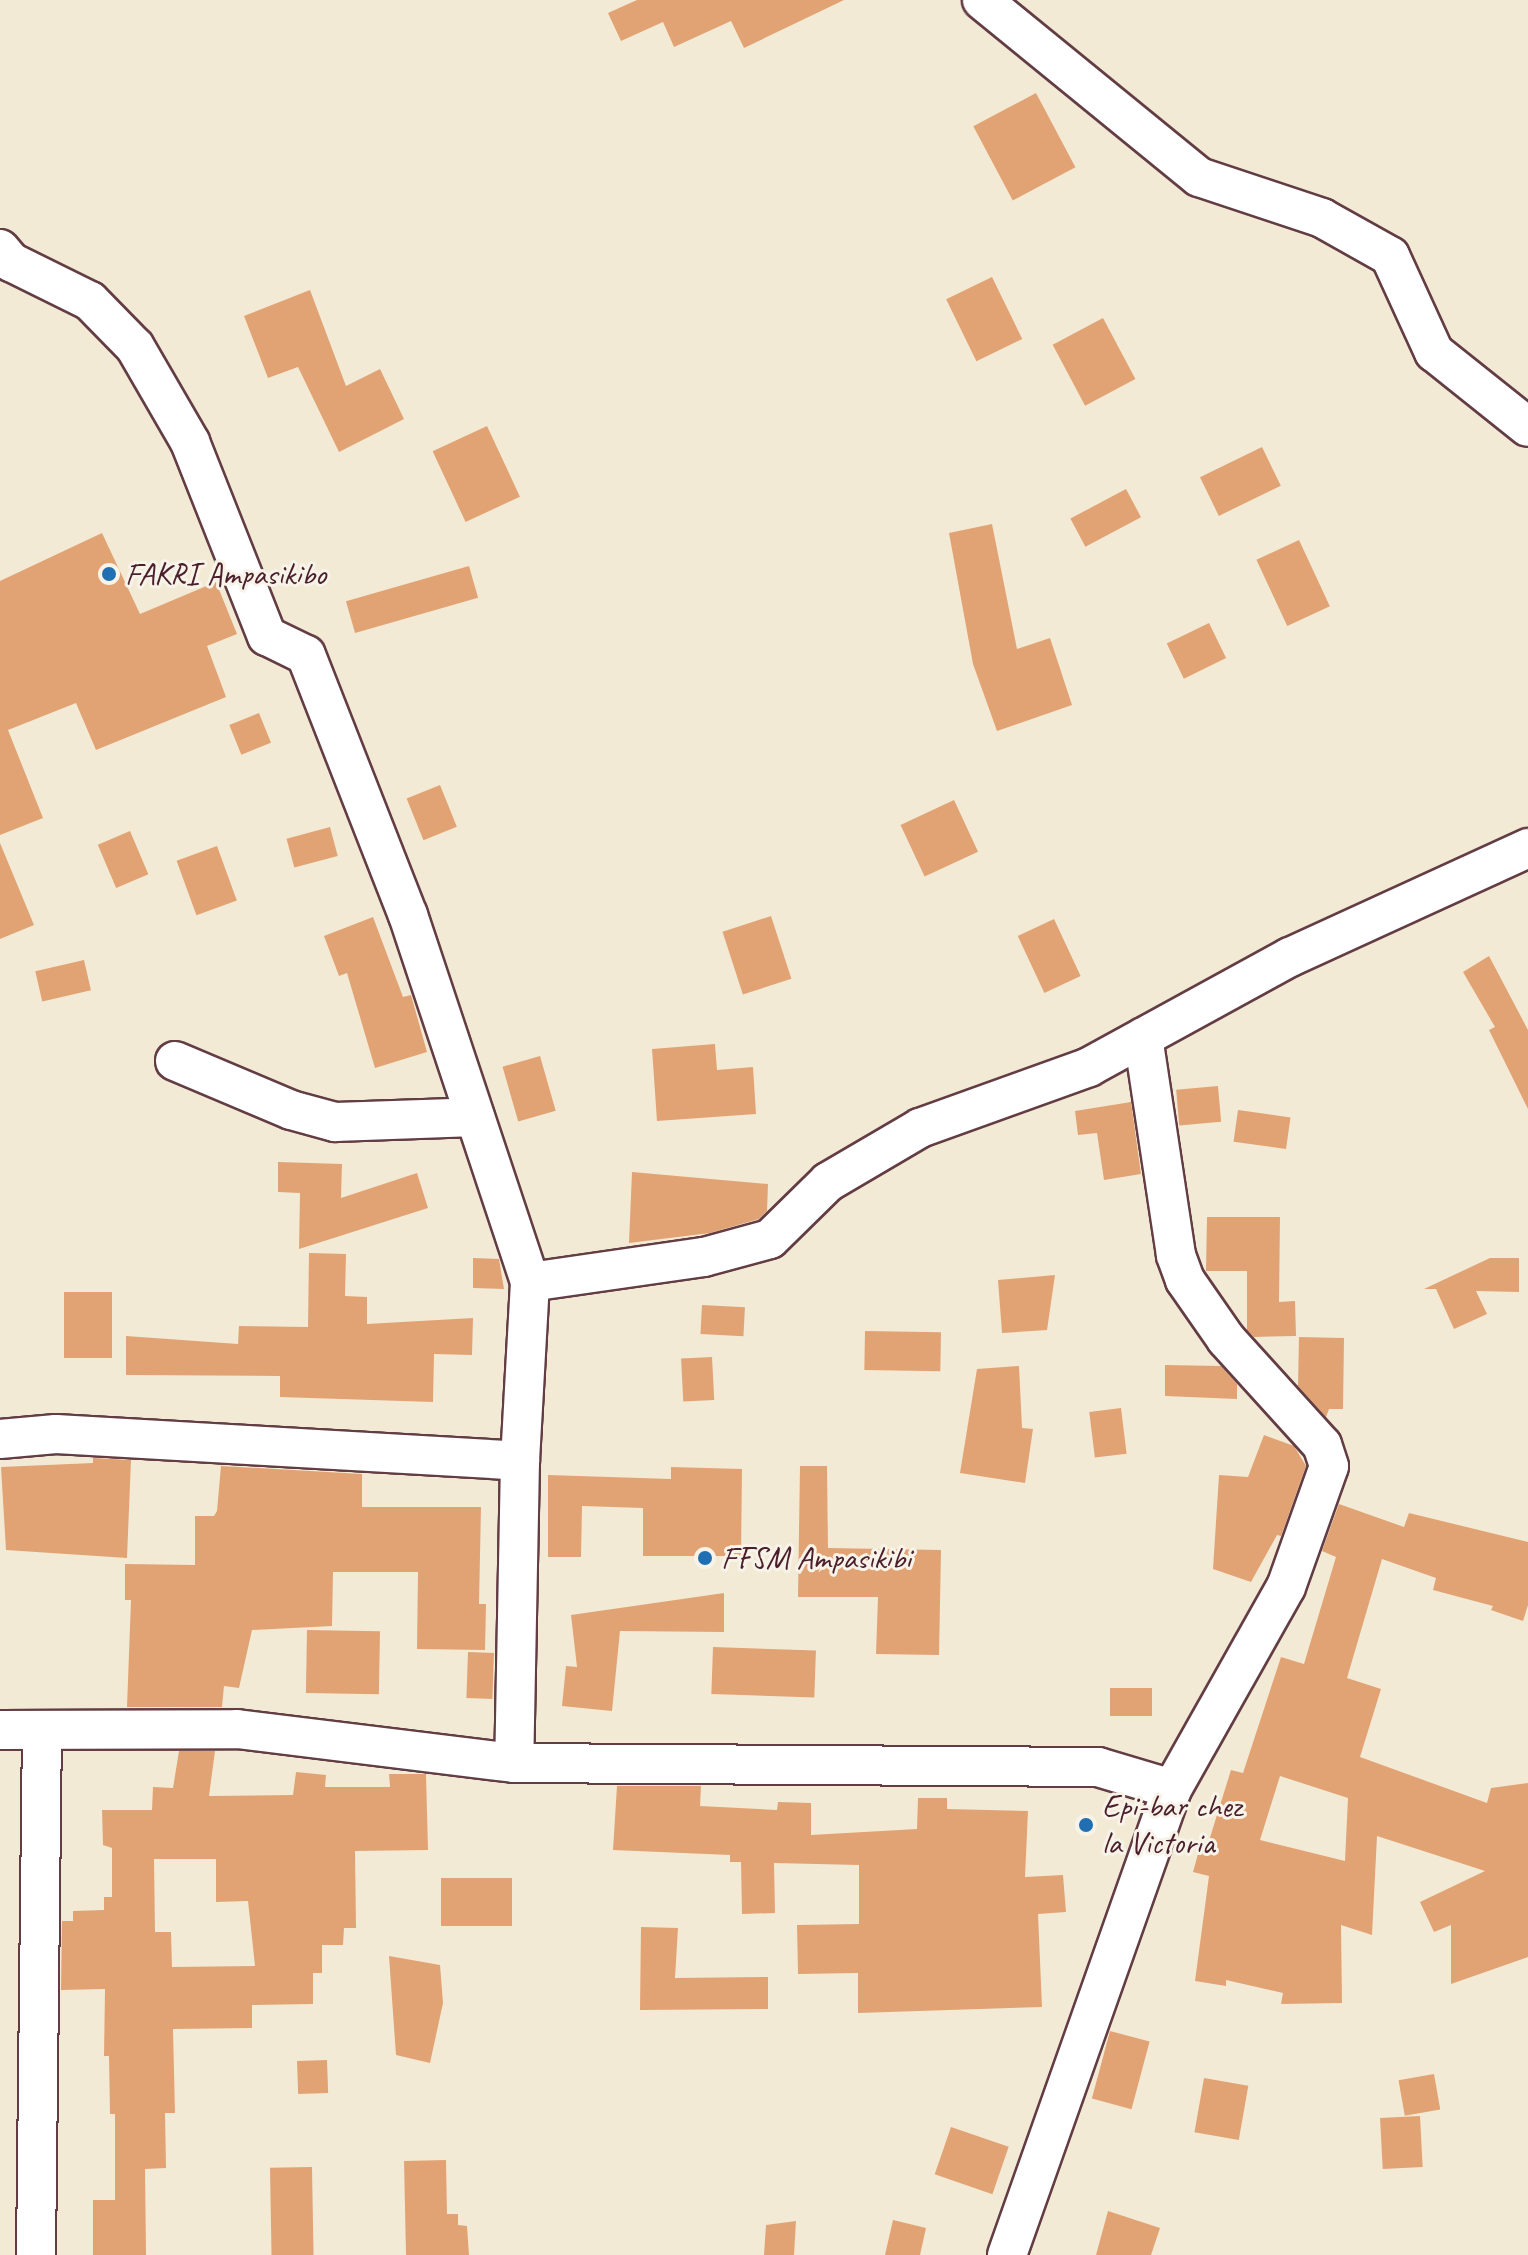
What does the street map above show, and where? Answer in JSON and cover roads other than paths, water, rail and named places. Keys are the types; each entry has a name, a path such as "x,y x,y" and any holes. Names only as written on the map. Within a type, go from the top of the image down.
{"street":[{"path":"982,0 1199,177 1322,218 1390,256 1434,352 1528,427"},
{"path":"0,249 11,262 90,301 135,347 190,442 267,636 306,655 408,915 530,1282 520,1461 514,1763"},
{"path":"530,1282 704,1257 770,1239 828,1182 920,1128 1089,1067 1290,957 1528,848"},
{"path":"1007,2255 1172,1789 1286,1587 1329,1466 1322,1445 1226,1339 1185,1280 1176,1255 1143,1037"},
{"path":"175,1061 291,1110 335,1122 475,1117"},
{"path":"0,1439 56,1434 520,1461"},
{"path":"0,1730 237,1729 514,1763 1098,1767 1172,1789"},
{"path":"36,2255 42,1730"}],"place":[{"name":"FAKRI Ampasikibo","path":"109,574"},
{"name":"FFSM Ampasikibi","path":"705,1558"},
{"name":"Epi-bar chez la Victoria","path":"1086,1825"}]}
